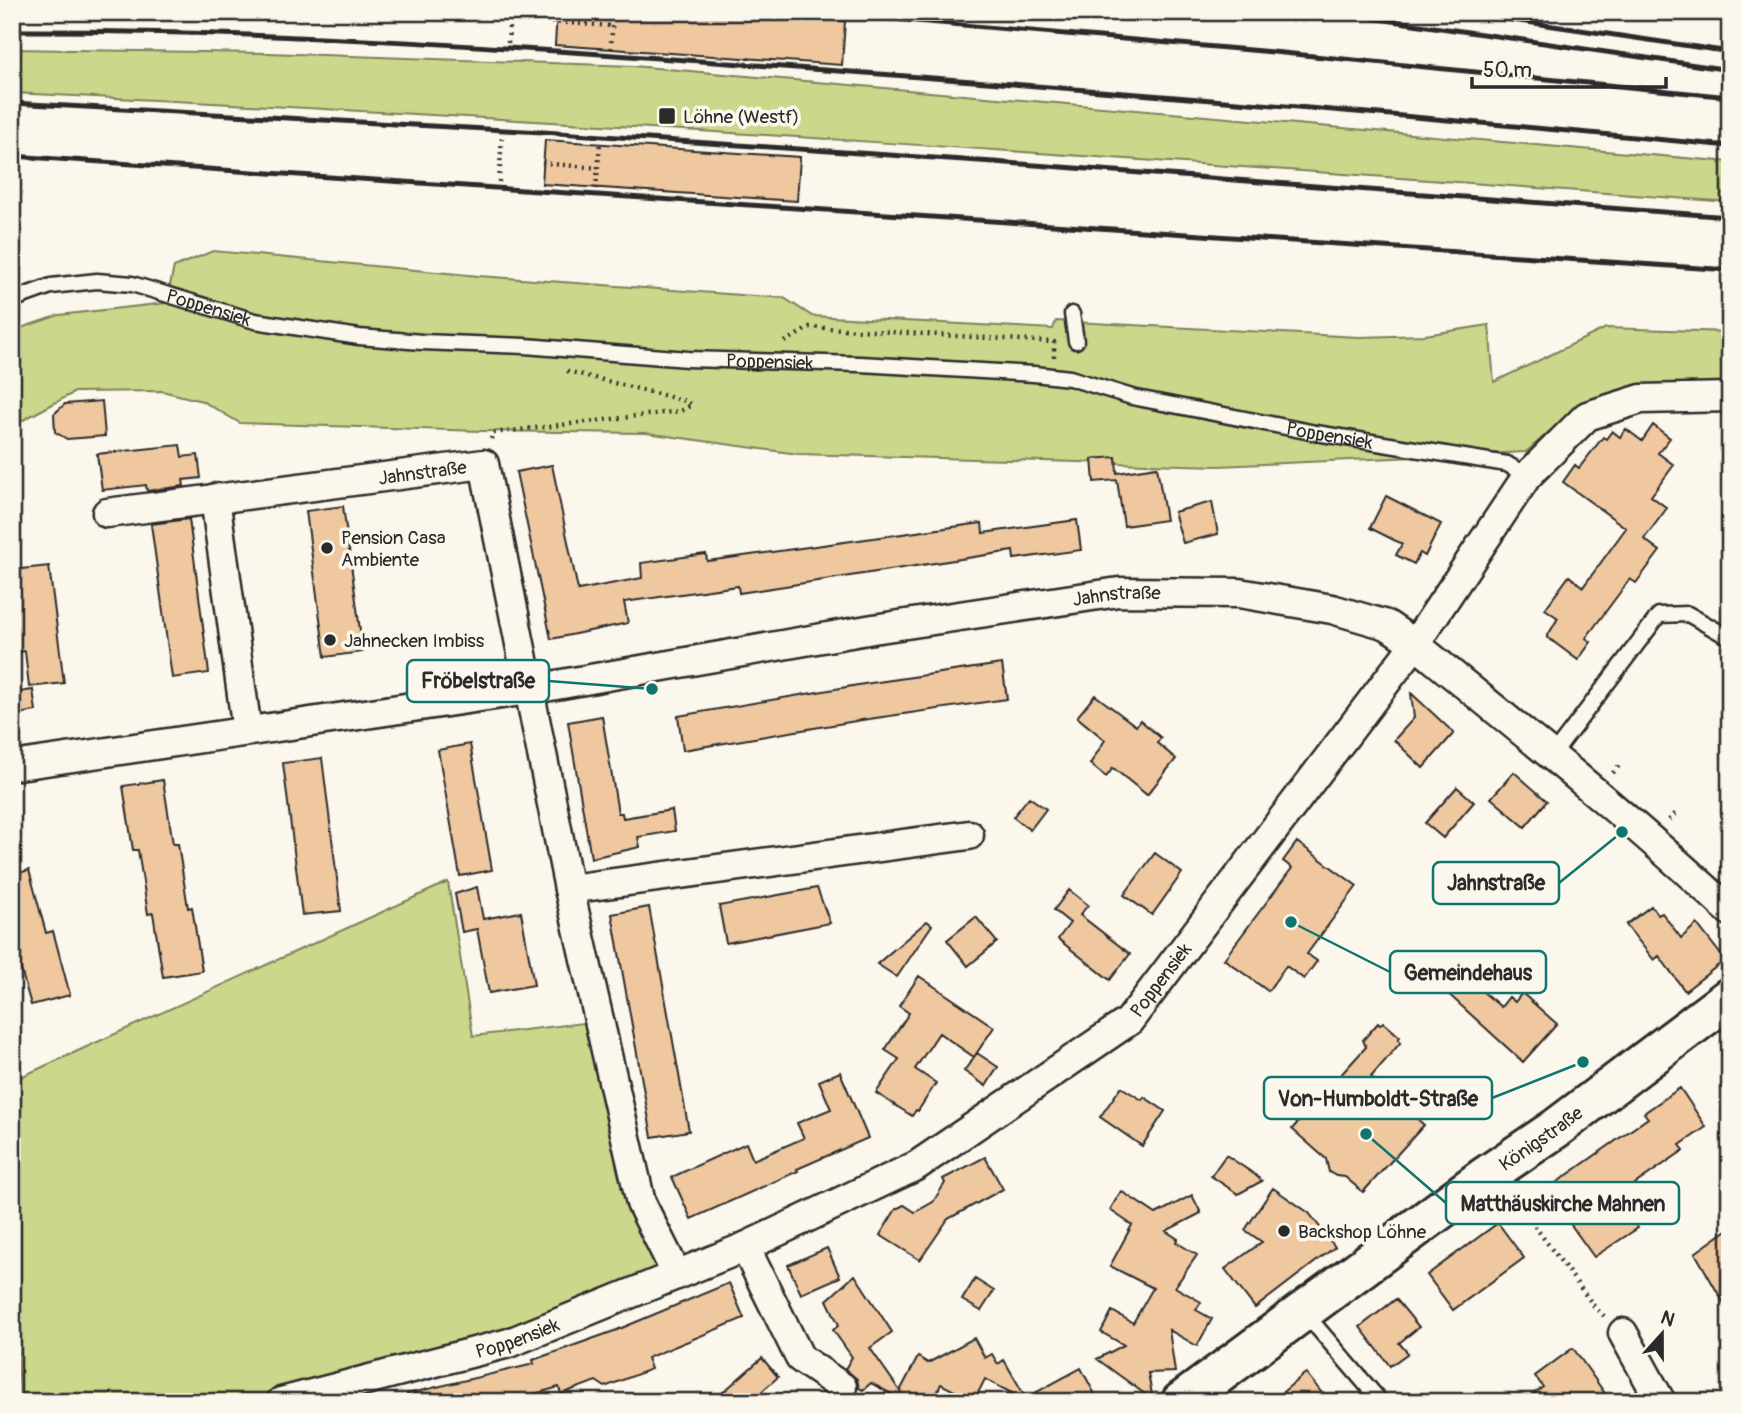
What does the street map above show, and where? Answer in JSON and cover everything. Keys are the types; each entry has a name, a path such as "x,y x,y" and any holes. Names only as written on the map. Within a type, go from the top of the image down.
{"main road":[{"name":"Königstraße","path":"1181,1402 1302,1310 1555,1129 1730,997"}],"street":[{"name":"Poppensiek","path":"281,1402 509,1343 745,1247 916,1166 1129,1021 1415,643 1527,476 1587,416 1641,399 1730,397"},
{"name":"Jahnstraße","path":"107,513 484,464 528,690"},
{"path":"215,498 247,731"},
{"name":"Jahnstraße","path":"12,766 528,690 873,629 1119,592 1239,593 1332,609 1387,625 1415,643 1651,838 1730,911"},
{"path":"528,690 569,889 641,1203 677,1275"},
{"path":"569,889 969,835"},
{"path":"745,1247 800,1358 842,1387"},
{"path":"1622,1333 1661,1402"}],"lane":[{"name":"Poppensiek","path":"12,300 51,286 97,281 132,284 255,321 359,337 688,359 1034,373 1070,378 1132,397 1315,433 1507,464 1527,476"},
{"path":"1072,314 1076,341"},
{"path":"1552,756 1659,615 1688,614 1730,638"},
{"path":"1302,1310 1381,1402"}],"path":[{"path":"508,43 512,20 510,12"},
{"path":"611,48 613,12"},
{"path":"551,22 612,26"},
{"path":"499,182 503,159 502,137"},
{"path":"596,189 600,143"},
{"path":"542,163 598,168"},
{"path":"781,345 810,327 1054,342 1053,356 1070,378"},
{"path":"484,464 493,433 680,411 692,405 686,401 566,371"},
{"path":"1611,775 1621,763"},
{"path":"1667,823 1678,811"},
{"path":"1483,1178 1505,1201 1519,1205 1594,1306 1622,1333"}],"green space":[{"path":"12,49 268,53 633,66 1730,162 1730,202 871,142 12,93"},
{"path":"213,251 479,276 784,298 812,316 1053,329 1056,321 1359,337 1425,335 1489,325 1494,382 1606,328 1730,332 1730,384 1615,391 1560,422 1526,452 1218,466 798,454 646,433 240,423 202,401 162,391 75,392 12,426 12,331 59,315 166,303 174,267"},
{"path":"448,882 473,1036 591,1022 663,1280 508,1334 247,1402 20,1402 17,1319 12,1316 12,1081"}],"building":[{"path":"557,12 723,12 845,21 842,65 555,45"},
{"path":"545,140 800,157 797,201 542,184"},
{"path":"102,401 105,436 67,439 55,432 54,414 65,404"},
{"path":"1653,425 1670,438 1658,453 1674,465 1651,496 1667,508 1644,539 1660,551 1636,583 1630,579 1586,638 1591,642 1578,660 1547,637 1558,618 1545,609 1569,576 1583,587 1626,528 1563,482 1575,465 1579,468 1603,437 1606,439 1612,431 1620,437 1626,429 1642,441"},
{"path":"180,445 182,457 198,455 201,478 183,480 184,486 147,491 146,485 102,490 97,454"},
{"path":"1116,457 1117,473 1157,467 1166,520 1124,526 1117,480 1094,482 1092,459"},
{"path":"552,465 578,590 642,578 641,563 706,554 707,561 982,523 983,533 1077,520 1081,550 1014,559 1013,551 739,593 738,586 624,602 628,623 551,639 516,472"},
{"path":"1386,496 1441,524 1425,556 1420,553 1414,564 1396,555 1402,544 1370,528"},
{"path":"1212,502 1218,534 1183,543 1174,512"},
{"path":"343,506 363,652 325,657 306,511"},
{"path":"189,519 209,673 172,678 151,524"},
{"path":"49,566 64,683 29,687 25,651 12,653 12,570"},
{"path":"1002,664 1007,699 683,750 678,716 864,684"},
{"path":"33,690 36,711 12,715 12,693"},
{"path":"1411,693 1454,733 1423,768 1394,740 1414,718"},
{"path":"1095,695 1136,726 1140,720 1161,738 1157,743 1176,759 1147,795 1113,768 1106,777 1090,764 1105,740 1077,717"},
{"path":"602,716 618,813 622,813 623,818 672,810 675,831 638,837 640,847 591,858 568,722"},
{"path":"470,744 492,870 460,876 438,750"},
{"path":"322,758 341,911 302,915 283,763"},
{"path":"1514,772 1547,801 1525,827 1491,798"},
{"path":"163,780 173,844 178,844 188,908 192,907 202,971 163,977 153,913 148,914 138,850 133,850 123,786"},
{"path":"1457,787 1474,802 1443,838 1425,823"},
{"path":"1029,797 1046,809 1030,830 1013,817"},
{"path":"1297,842 1357,886 1307,954 1317,961 1304,979 1286,966 1268,991 1224,959 1292,868 1283,861"},
{"path":"1155,853 1182,873 1152,915 1124,895"},
{"path":"29,870 46,933 53,931 70,995 31,1005 12,938 12,875"},
{"path":"477,887 483,919 521,912 534,985 489,993 477,929 462,932 455,894"},
{"path":"817,888 830,923 726,943 719,906"},
{"path":"1069,890 1088,905 1080,915 1130,954 1110,980 1058,939 1070,923 1054,910"},
{"path":"1651,906 1658,915 1662,913 1681,938 1697,924 1725,960 1685,991 1659,956 1654,960 1626,925"},
{"path":"649,907 689,1131 652,1137 612,914"},
{"path":"976,917 997,942 968,966 947,940"},
{"path":"927,921 932,925 897,977 877,964"},
{"path":"1448,962 1501,1007 1509,997 1515,1002 1522,993 1557,1024 1523,1062 1433,980"},
{"path":"919,976 994,1027 974,1057 939,1033 915,1069 936,1083 912,1116 876,1093 899,1059 885,1050 909,1013 899,1006"},
{"path":"1383,1022 1400,1037 1398,1040 1401,1042 1371,1077 1424,1125 1363,1192 1345,1177 1329,1172 1326,1159 1292,1129 1366,1047 1363,1040 1378,1023 1380,1025"},
{"path":"977,1053 998,1067 986,1086 964,1071"},
{"path":"840,1072 868,1138 691,1219 672,1177 746,1143 753,1160 804,1138 797,1123 831,1109 819,1081"},
{"path":"1121,1087 1142,1100 1144,1097 1165,1111 1142,1146 1100,1117"},
{"path":"1680,1088 1706,1127 1680,1145 1684,1150 1616,1197 1638,1228 1594,1257 1546,1190 1648,1118 1644,1113"},
{"path":"1226,1155 1262,1181 1238,1194 1211,1176"},
{"path":"985,1157 1003,1189 948,1219 920,1260 880,1235 896,1209 904,1205 915,1212 933,1202 945,1183 943,1179"},
{"path":"1273,1188 1309,1213 1335,1247 1255,1308 1225,1269 1262,1242 1245,1230"},
{"path":"1121,1191 1156,1214 1192,1195 1201,1213 1166,1231 1178,1239 1176,1242 1197,1255 1175,1287 1201,1302 1196,1310 1212,1319 1197,1346 1169,1330 1175,1372 1148,1373 1153,1400 1097,1359 1124,1345 1101,1332 1112,1311 1133,1323 1153,1288 1110,1266 1132,1225 1110,1210"},
{"path":"1498,1223 1524,1258 1453,1310 1427,1275"},
{"path":"1730,1228 1730,1314 1695,1253"},
{"path":"827,1248 840,1277 801,1294 788,1265"},
{"path":"855,1275 892,1332 870,1348 900,1391 918,1357 928,1363 974,1338 985,1358 992,1354 998,1364 1004,1360 1026,1398 1081,1368 1099,1402 1019,1402 1023,1399 985,1379 974,1401 941,1384 932,1402 894,1402 897,1397 871,1383 863,1390 859,1388 857,1379 845,1369 852,1357 833,1330 839,1325 827,1300"},
{"path":"975,1279 994,1291 981,1311 962,1300"},
{"path":"729,1283 744,1318 647,1358 651,1369 605,1387 596,1381 561,1394 559,1387 506,1402 408,1402 407,1394 534,1364 533,1360 617,1330"},
{"path":"1396,1299 1419,1327 1399,1343 1408,1353 1390,1366 1360,1327"},
{"path":"1573,1348 1611,1402 1522,1402 1543,1387 1535,1376"},
{"path":"762,1358 778,1377 750,1402 712,1402"},
{"path":"1306,1373 1329,1402 1271,1402 1303,1375"}],"railway":[{"path":"812,12 1273,52 1730,97"},
{"path":"1330,12 1730,70"},
{"path":"1458,12 1730,52"},
{"path":"12,31 198,33 570,52 1121,93 1730,146"},
{"path":"12,103 543,132 994,162 1730,217"},
{"path":"12,156 1730,270"}],"place":[{"name":"Löhne (Westf)","path":"667,116"},
{"name":"Pension Casa Ambiente","path":"327,548"},
{"name":"Jahnecken Imbiss","path":"330,640"},
{"name":"Fröbelstraße","path":"652,689"},
{"name":"Jahnstraße","path":"1622,832"},
{"name":"Gemeindehaus","path":"1291,922"},
{"name":"Von-Humboldt-Straße","path":"1583,1062"},
{"name":"Matthäuskirche Mahnen","path":"1366,1134"},
{"name":"Backshop Löhne","path":"1284,1231"}]}
